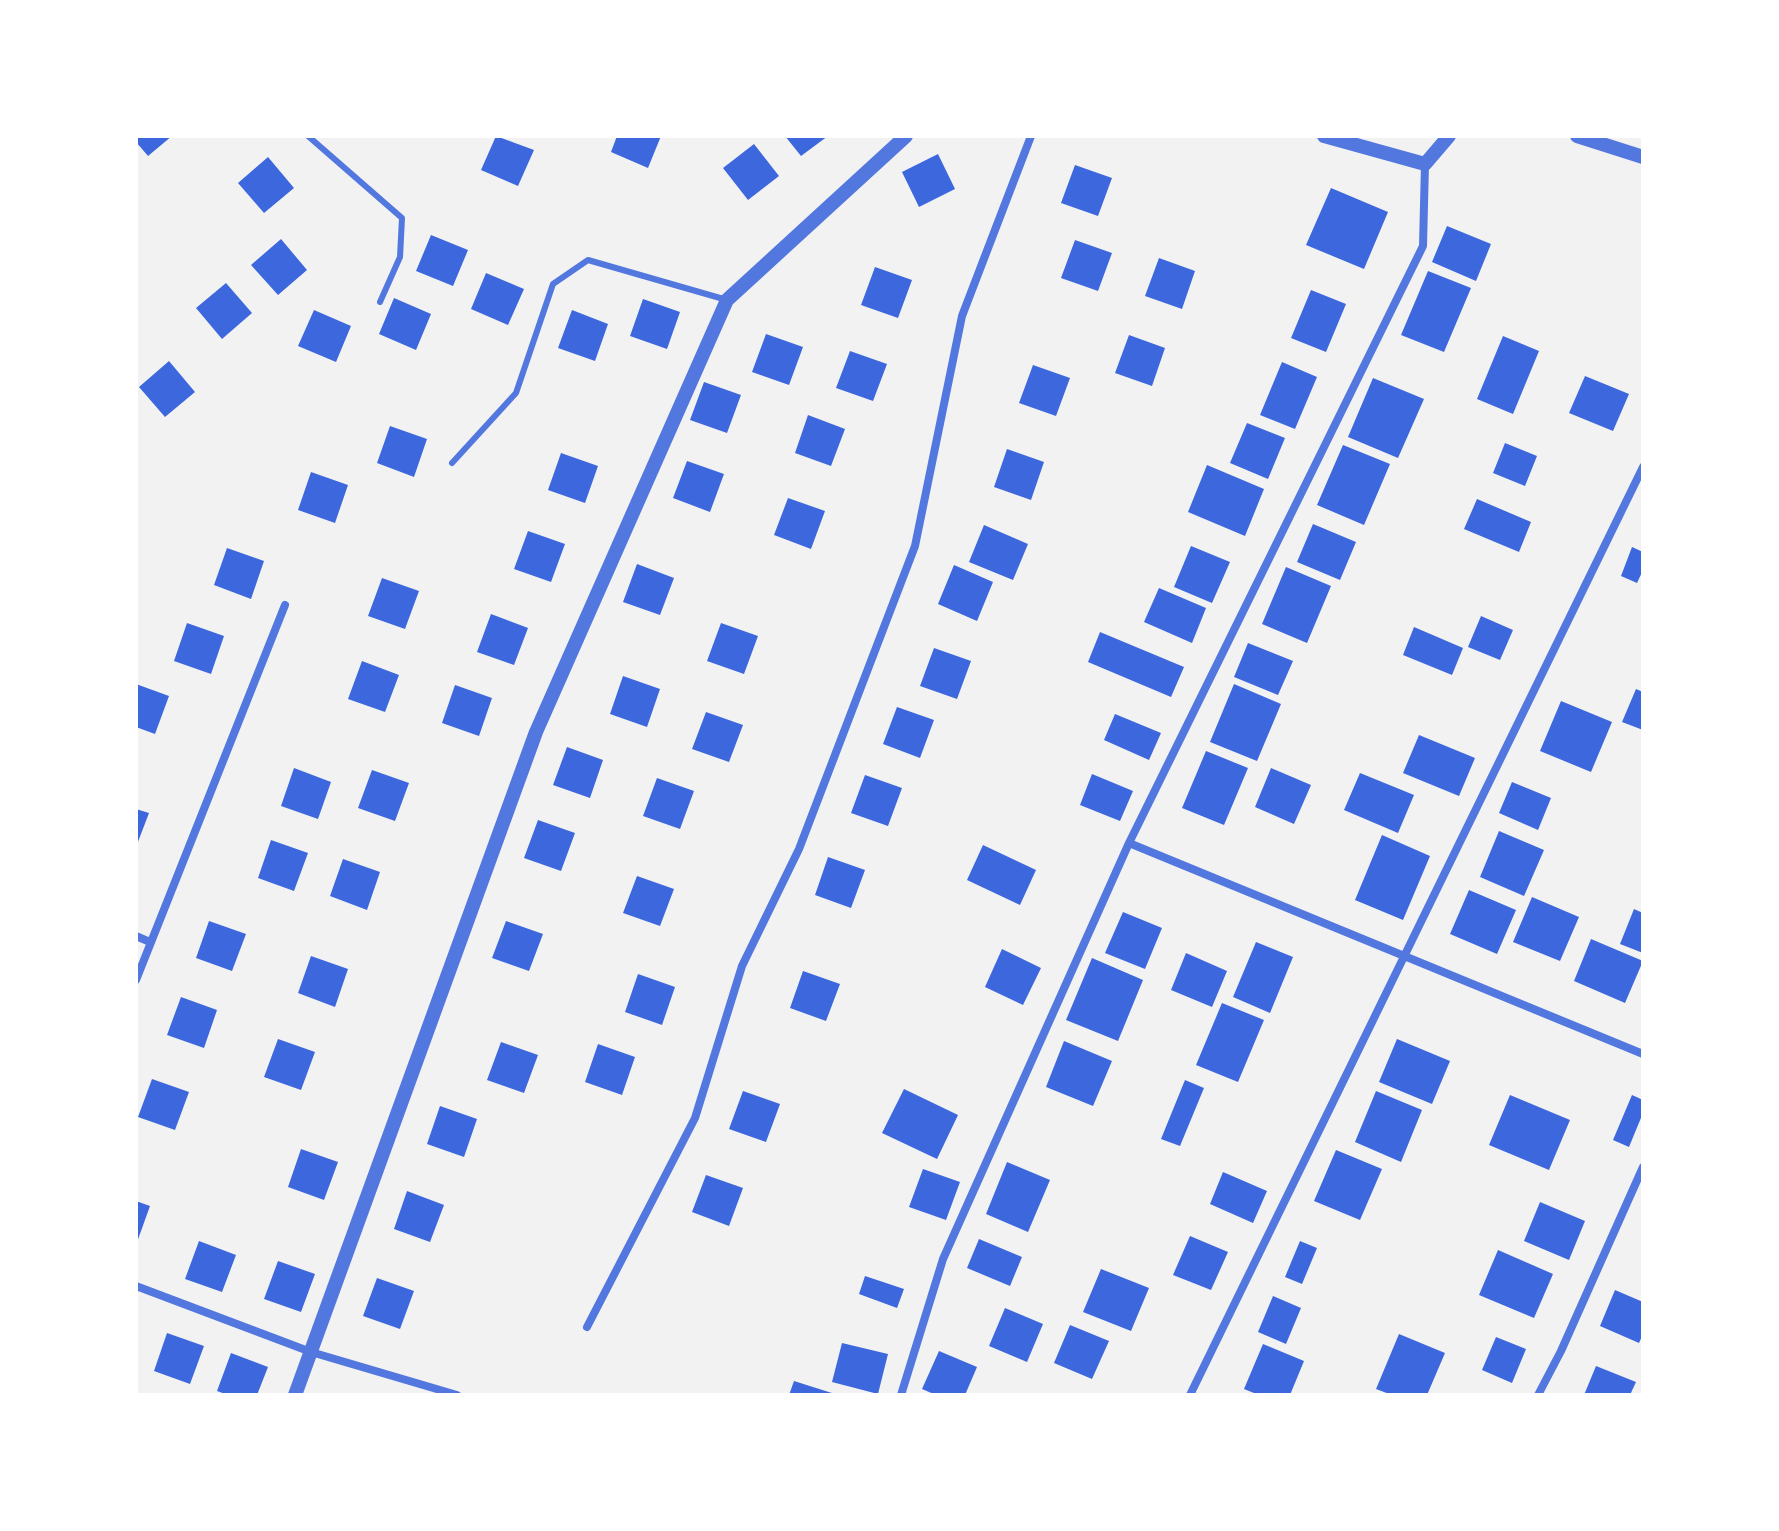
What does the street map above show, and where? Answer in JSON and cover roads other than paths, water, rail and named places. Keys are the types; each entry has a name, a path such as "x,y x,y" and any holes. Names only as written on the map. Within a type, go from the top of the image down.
{"street":[{"path":"295,1395 536,732 727,300 906,136"},
{"path":"587,1327 695,1118 742,966 799,849 915,546 962,316 1031,136"},
{"path":"1324,136 1425,164"},
{"path":"901,1395 943,1259 1129,843 1423,246 1425,164 1449,136"},
{"path":"1577,136 1643,157"},
{"path":"1190,1395 1643,467"},
{"path":"136,980 285,605"},
{"path":"1129,843 1643,1054"},
{"path":"136,936 150,942"},
{"path":"1538,1395 1561,1351 1643,1167"},
{"path":"136,1286 311,1352 457,1395"}],"lane":[{"path":"308,136 402,218 400,257 380,302"},
{"path":"452,463 516,393 553,284 588,260 727,300"}]}
